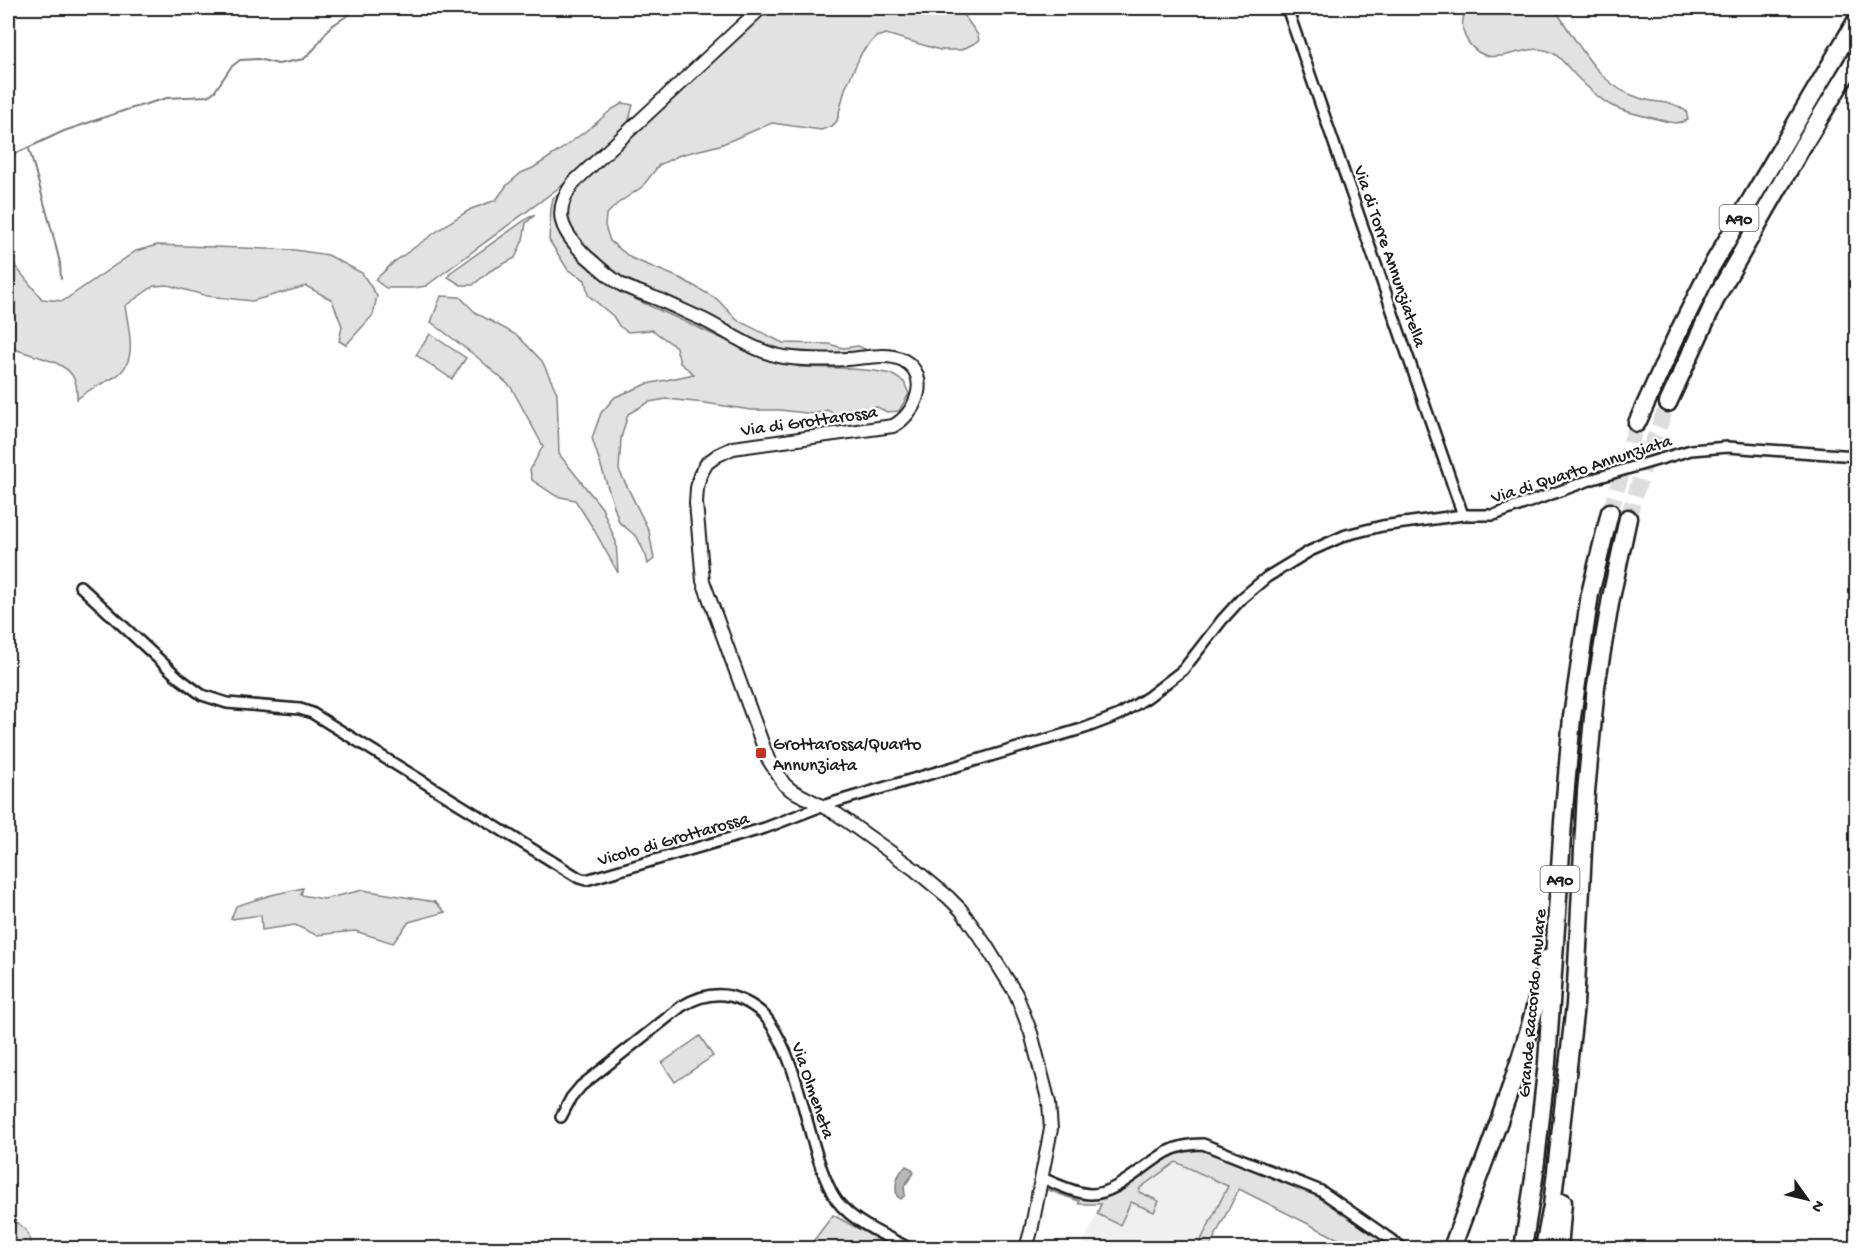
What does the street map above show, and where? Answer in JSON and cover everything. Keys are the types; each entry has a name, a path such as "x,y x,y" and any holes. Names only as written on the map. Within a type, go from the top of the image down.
{"highway":[{"name":"A90","path":"1637,423 1710,269 1857,21"},
{"name":"A90","path":"1668,403 1718,294 1802,147 1857,58"},
{"name":"Grande Raccordo Anulare","path":"1523,1248 1534,1178 1547,1063 1572,717 1590,594 1610,512"},
{"name":"A90","path":"1544,1248 1552,1206 1575,1005 1586,792 1596,686 1628,518"},
{"path":"1452,1248 1515,1076 1542,977 1559,887"},
{"path":"1559,1248 1574,1107 1575,1005"}],"street":[{"name":"Via di Grottarossa","path":"760,8 574,182 561,203 564,231 604,273 623,285 722,329 753,348 783,357 818,360 886,357 901,359 916,373 919,386 917,400 903,421 882,429 733,448 707,463 700,475 697,488 703,581 768,759 784,784 837,814 914,868 948,897 961,910 985,944 1016,994 1031,1033 1049,1103 1051,1129 1026,1248"},
{"name":"Via di Torre Annunziatella","path":"1287,8 1463,515"},
{"name":"Via di Quarto Annunziata","path":"822,806 1085,728 1119,715 1148,697 1183,670 1222,620 1242,598 1267,577 1289,562 1329,542 1382,526 1463,515 1494,515 1593,479 1691,450 1728,447 1857,456"},
{"name":"Vicolo di Grottarossa","path":"80,586 178,678 202,695 227,703 300,709 312,713 581,879 586,880 765,828 822,806"},
{"name":"Via Olmeneta","path":"561,1117 571,1098 581,1086 682,1006 710,995 720,994 738,999 764,1015 778,1037 789,1062 832,1193 847,1213 909,1248"},
{"path":"1042,1178 1080,1192 1098,1193 1111,1188 1168,1151 1190,1144 1203,1144 1321,1191 1403,1248"}],"shaded area":[{"path":"769,8 959,8 978,35 979,41 961,50 940,50 886,34 876,37 862,52 845,89 837,121 832,126 821,130 772,123 720,145 680,155 659,165 642,187 617,204 606,215 605,226 610,241 631,258 682,279 717,299 737,320 783,343 829,344 843,348 858,346 865,349 863,352 831,357 788,356 758,346 599,268 571,231 565,210 569,198 580,184"},
{"path":"1467,8 1554,8 1587,57 1606,79 1629,94 1681,108 1686,111 1688,120 1679,123 1671,122 1618,109 1594,94 1553,53 1531,50 1487,56 1477,52 1468,42 1463,29"},
{"path":"623,103 633,105 628,124 614,140 568,181 426,286 386,288 375,280 394,262 450,222 471,209 496,200 507,185 521,173 559,151"},
{"path":"557,195 577,254 594,271 637,300 765,358 800,367 841,368 891,374 904,382 909,394 899,411 887,412 877,407 835,414 827,410 814,414 780,410 751,410 666,399 649,402 628,414 621,438 619,470 649,531 654,559 648,564 637,537 619,522 592,438 601,413 615,397 647,384 694,374 680,363 676,347 652,330 628,332 619,326 613,316 588,295 585,280 568,270 549,240 551,209 553,198"},
{"path":"535,215 526,223 523,240 515,258 490,271 473,285 461,285 448,277 451,272"},
{"path":"157,245 295,250 328,255 362,273 377,296 373,315 346,345 339,341 342,326 332,300 306,286 252,301 207,296 168,285 154,286 125,306 130,337 129,357 126,365 120,373 77,399 75,381 67,369 8,346 8,257 42,299 63,301 136,251"},
{"path":"441,296 460,297 476,313 518,336 542,361 557,393 559,454 602,508 616,542 618,573 575,500 556,496 532,480 530,470 543,446 511,387 477,357 431,322"},
{"path":"430,334 466,358 452,379 416,355"},
{"path":"303,888 301,895 324,899 363,890 435,902 445,912 409,922 393,943 355,931 316,935 295,925 262,930 261,915 231,919 236,906"},
{"path":"700,1036 713,1056 675,1082 662,1063"},
{"path":"1208,1147 1322,1194 1398,1248 1356,1248 1239,1189 1209,1248 1197,1248 1228,1186 1176,1162 1140,1188 1139,1192 1159,1201 1154,1212 1131,1202 1120,1225 1097,1214 1101,1204 1079,1204 1079,1201 1048,1190 1050,1186 1091,1198 1175,1151"},
{"path":"1176,1161 1228,1186 1197,1248 1081,1248 1097,1214 1120,1225 1140,1188"},
{"path":"906,1166 914,1173 904,1186 905,1195 901,1199 897,1196 896,1183 900,1172"},
{"path":"833,1215 894,1248 808,1248"},
{"path":"16,1222 26,1230 33,1248 8,1248 8,1230"}],"waterway":[{"path":"8,157 64,131 126,110 167,98 208,96 215,91 231,67 240,60 258,59 278,64 304,59 330,27 359,8"},
{"path":"29,149 60,263 61,279"}],"tunnel":[{"path":"1628,518 1647,457 1668,403"},
{"path":"1610,512 1637,423"}],"place":[{"name":"Grottarossa/Quarto Annunziata","path":"761,753"}]}
